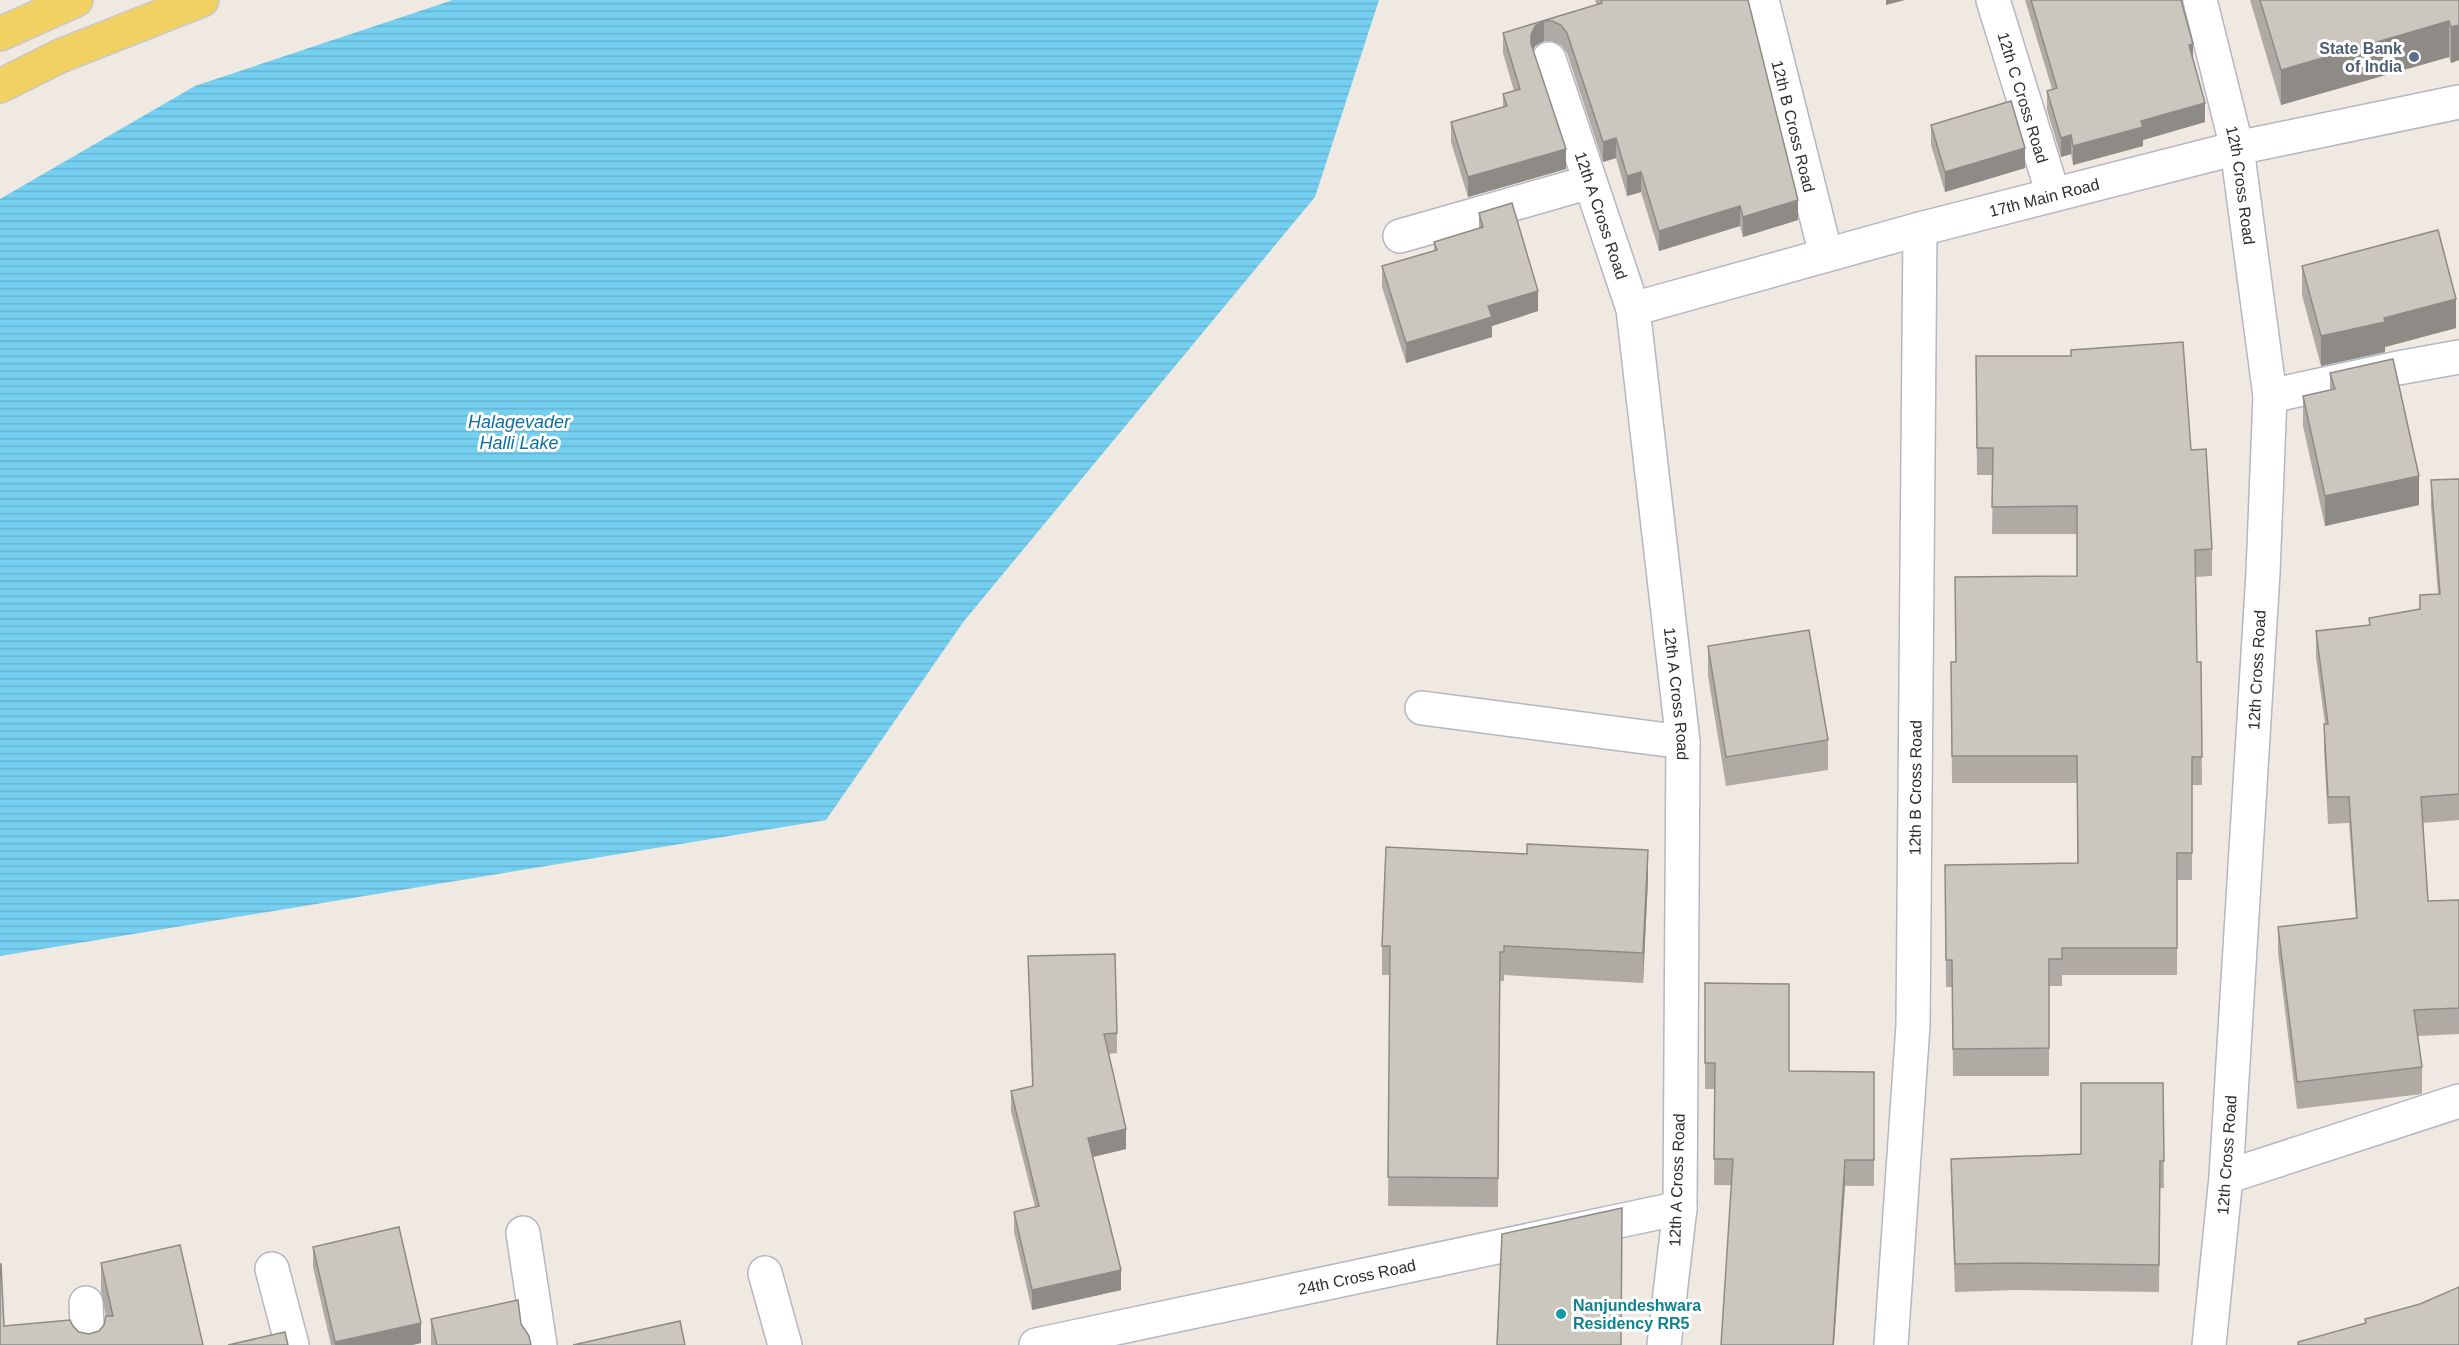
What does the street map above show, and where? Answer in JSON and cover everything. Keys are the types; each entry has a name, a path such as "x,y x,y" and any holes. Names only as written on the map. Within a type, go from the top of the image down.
{"main road":[{"path":"0,34 76,0"},
{"path":"0,86 60,56 202,0"}],"street":[{"name":"12th B Cross Road","path":"1762,0 1826,255"},
{"name":"12th C Cross Road","path":"1993,0 2053,194"},
{"name":"12th Cross Road","path":"2200,0 2237,148 2270,396 2262,585 2226,1178 2209,1345"},
{"name":"12th A Cross Road","path":"1549,59 1633,309 1683,742 1680,1208 1664,1345"},
{"name":"17th Main Road","path":"1633,309 2053,194 2237,148 2459,102"},
{"path":"1400,236 1590,182"},
{"name":"12th B Cross Road","path":"1891,1345 1913,1025 1920,230"},
{"path":"2270,396 2459,357"},
{"path":"1422,708 1683,742"},
{"path":"2226,1178 2459,1101"},
{"name":"24th Cross Road","path":"1036,1345 1680,1208"},
{"path":"523,1233 540,1345"},
{"path":"272,1269 292,1345"},
{"path":"765,1274 785,1345"},
{"path":"86,1303 88,1345"}],"water":[{"name":"Halagevader Halli Lake","path":"453,0 1379,0 1315,197 964,621 826,820 0,956 0,199 195,86"}],"building":[{"path":"1601,0 1748,0 1798,200 1743,217 1740,206 1659,231 1641,172 1627,176 1616,138 1603,142 1567,33 1561,25 1552,21 1544,21 1535,26 1531,35 1531,44 1566,149 1468,177 1451,122 1507,106 1503,94 1520,89 1503,33 1602,3"},
{"path":"2031,0 2181,0 2193,44 2189,45 2205,103 2141,121 2143,127 2073,146 2071,135 2061,138 2047,91 2057,88"},
{"path":"2260,0 2459,0 2459,25 2451,27 2449,21 2281,70"},
{"path":"2011,101 2025,148 1945,172 1931,125"},
{"path":"1512,203 1538,291 1488,306 1492,317 1406,343 1382,266 1437,250 1434,242 1483,227 1479,213"},
{"path":"2438,230 2456,299 2384,318 2385,322 2321,336 2302,266"},
{"path":"2183,342 2191,450 2206,449 2212,549 2195,550 2197,662 2201,662 2202,757 2192,757 2192,853 2177,853 2177,948 2062,948 2062,959 2049,959 2049,1048 1953,1049 1952,960 1946,960 1945,865 2078,863 2077,756 1952,756 1951,662 1956,662 1955,577 2077,576 2077,506 1992,507 1993,448 1977,448 1976,356 2071,356 2071,350"},
{"path":"2393,359 2419,476 2325,496 2303,396 2335,389 2330,373"},
{"path":"2459,479 2459,794 2421,797 2428,901 2459,900 2459,1008 2414,1010 2422,1067 2297,1082 2278,927 2357,918 2349,797 2328,797 2324,724 2328,724 2316,631 2370,625 2369,618 2420,609 2420,595 2440,594 2431,480"},
{"path":"1809,630 1828,740 1726,757 1708,646"},
{"path":"1527,844 1648,850 1643,953 1504,946 1504,952 1500,952 1498,1178 1388,1177 1390,946 1382,946 1386,847 1527,854"},
{"path":"1115,954 1117,1033 1104,1034 1126,1129 1088,1138 1121,1270 1032,1290 1014,1212 1039,1206 1011,1091 1033,1086 1028,956"},
{"path":"1705,983 1789,984 1789,1071 1874,1072 1874,1160 1845,1160 1833,1345 1721,1345 1733,1159 1714,1159 1715,1063 1705,1063"},
{"path":"2081,1083 2163,1083 2164,1161 2160,1161 2159,1265 1955,1264 1951,1159 2081,1154"},
{"path":"1622,1208 1621,1345 1497,1345 1502,1234"},
{"path":"399,1227 421,1323 335,1342 313,1247"},
{"path":"180,1245 203,1345 0,1345 0,1264 4,1326 70,1320 79,1332 89,1334 99,1331 104,1325 106,1316 113,1316 101,1263"},
{"path":"2459,1287 2459,1345 2298,1345 2298,1342 2366,1323 2365,1319 2420,1304"},
{"path":"518,1300 521,1324 529,1336 531,1345 437,1345 431,1319"},
{"path":"680,1321 685,1345 573,1345"},
{"path":"285,1332 288,1345 228,1345"}],"place":[{"name":"State Bank of India","path":"2414,57"},
{"name":"Nanjundeshwara Residency RR5","path":"1561,1314"}]}
